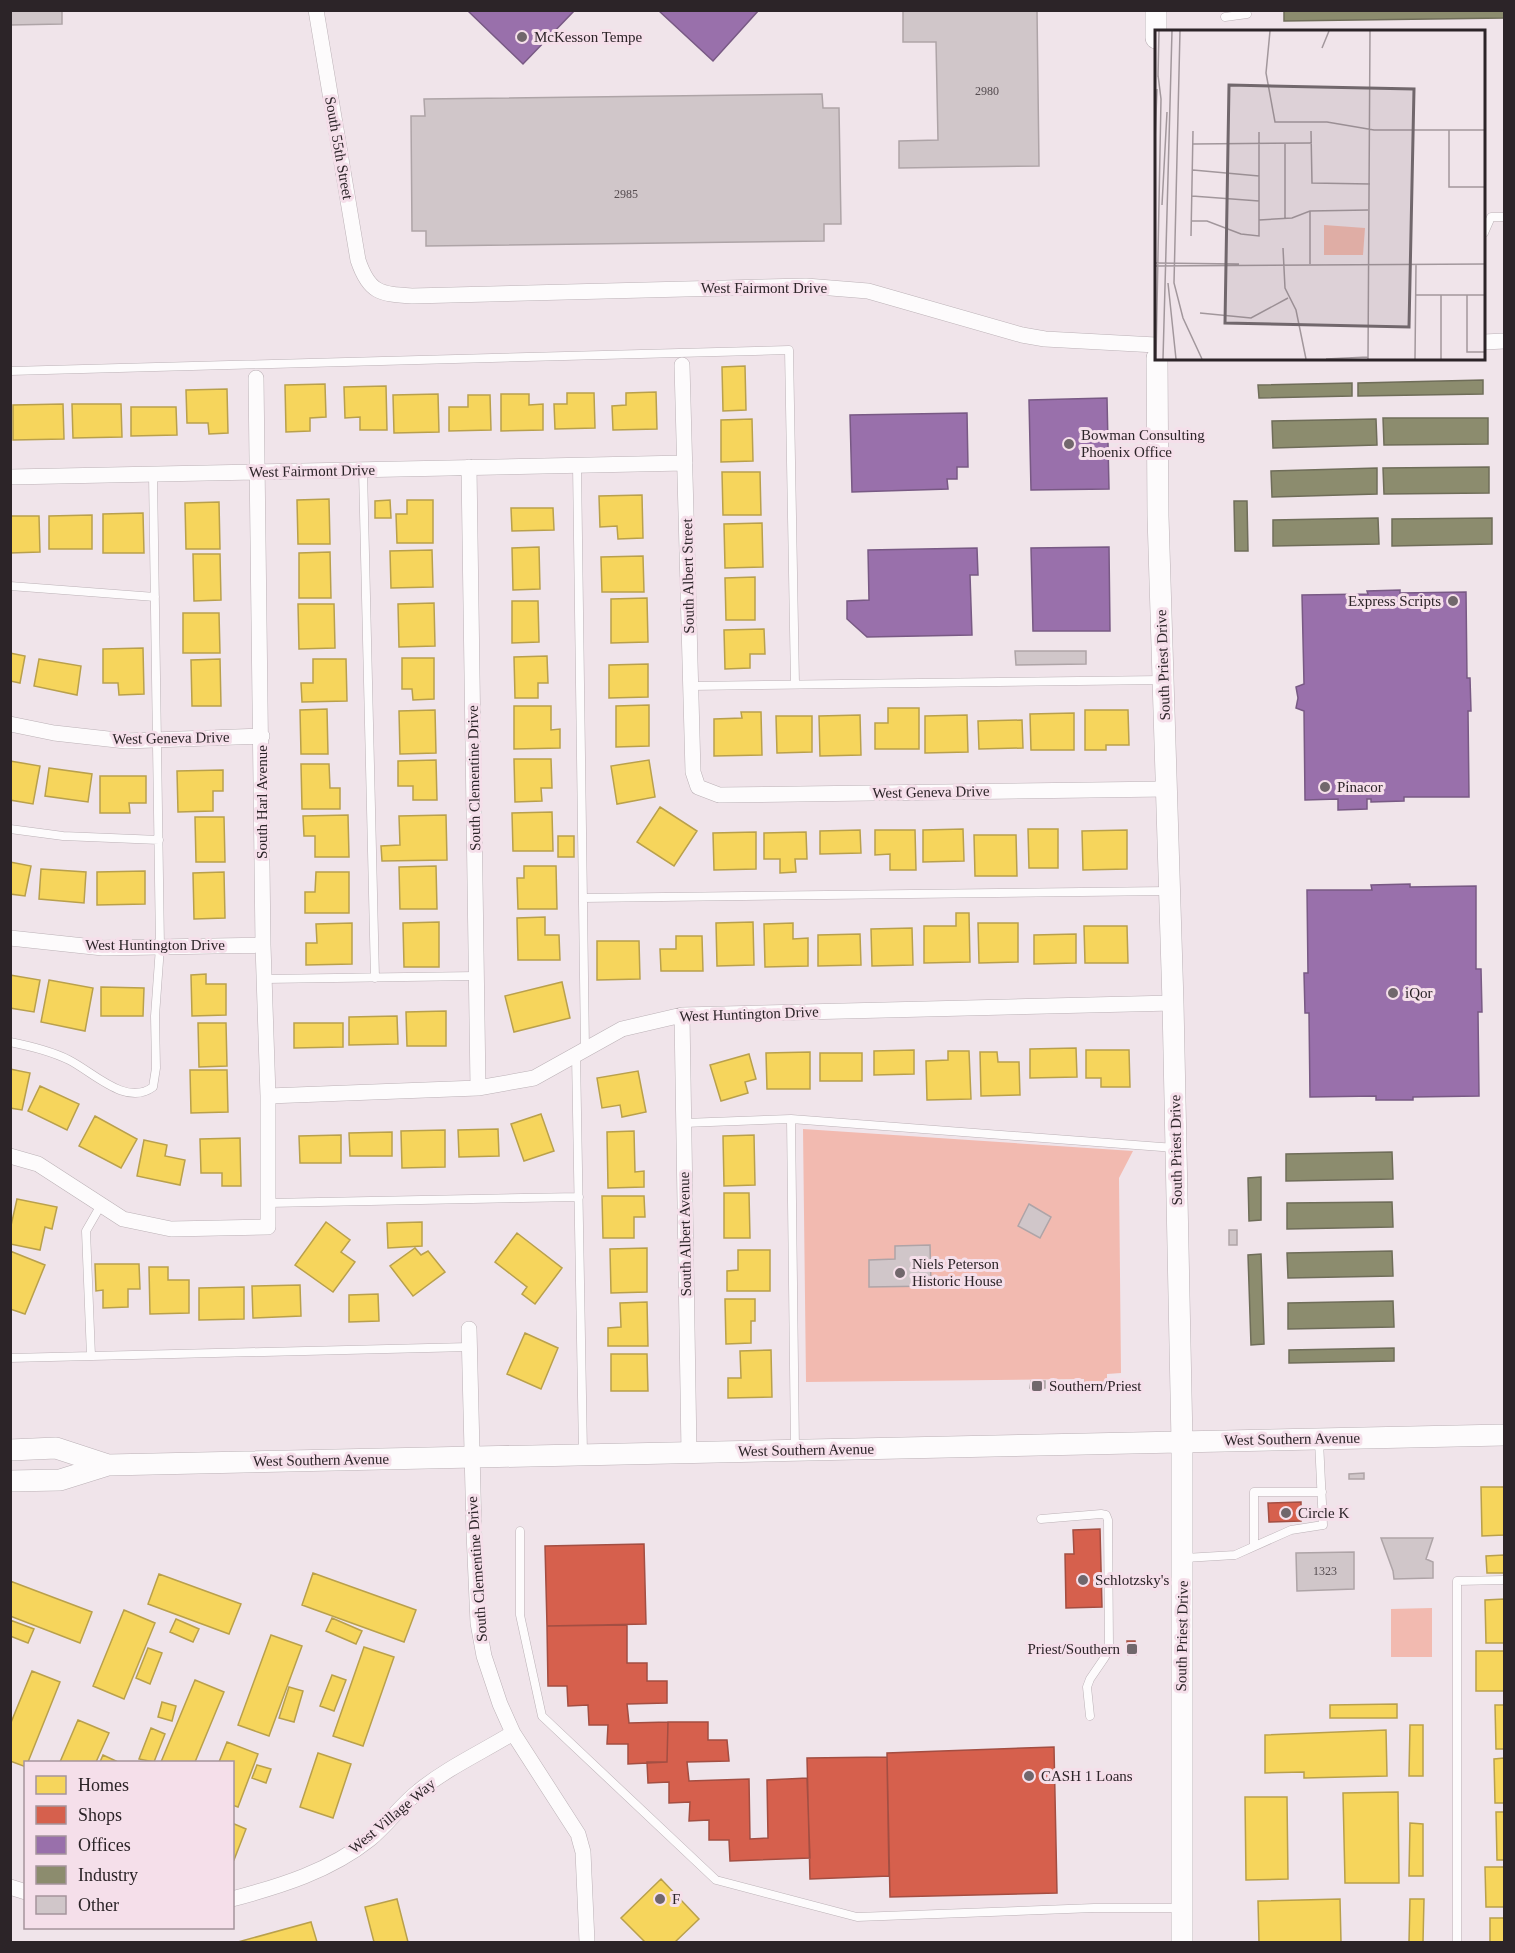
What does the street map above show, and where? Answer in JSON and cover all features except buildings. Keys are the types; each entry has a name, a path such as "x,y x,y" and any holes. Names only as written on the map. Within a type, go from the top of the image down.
{"main road":[{"path":"1156,10 1156,30"},
{"name":"South Priest Drive","path":"1157,360 1158,516 1173,1003 1182,1442 1182,1942"},
{"name":"West Southern Avenue","path":"10,1481 60,1480 108,1465 1504,1435"},
{"name":"West Southern Avenue","path":"10,1450 56,1448 108,1465"}],"street":[{"name":"South 55th Street","path":"316,10 358,260 368,284"},
{"name":"West Fairmont Drive","path":"368,284 379,292 412,296 806,286 868,291 1022,335 1045,339 1155,345"},
{"path":"1485,342 1504,341"},
{"name":"South Albert Street","path":"682,365 693,772 698,787"},
{"name":"South Harl Avenue","path":"101,1205 123,1219 171,1229 268,1227 268,1096 263,945 256,378"},
{"name":"West Fairmont Drive","path":"10,477 685,463"},
{"name":"South Clementine Drive","path":"469,467 478,1088"},
{"name":"West Geneva Drive","path":"10,724 54,734 126,741 262,736"},
{"name":"West Geneva Drive","path":"698,787 719,795 1167,789"},
{"name":"West Huntington Drive","path":"10,938 103,948 263,945"},
{"name":"West Huntington Drive","path":"268,1096 478,1088 534,1078 622,1029 682,1015 1173,1003"},
{"name":"South Albert Avenue","path":"682,1015 689,1453"},
{"path":"10,1156 38,1164 101,1205"},
{"name":"South Clementine Drive","path":"469,1329 471,1457 478,1623 484,1656 500,1704 513,1733 578,1834 583,1852 587,1942"},
{"name":"West Village Way","path":"234,1898 268,1890 311,1874 342,1857 370,1839 418,1791 513,1733"}],"lane":[{"path":"1226,17 1247,14"},
{"path":"1485,231 1491,217 1504,217"},
{"path":"10,371 789,350 795,684"},
{"path":"577,465 583,898 579,1197 583,1455"},
{"path":"363,470 375,978"},
{"path":"10,1042 35,1047 69,1060 114,1088 133,1093 145,1093 153,1087 156,1068 155,1016 160,947 153,474"},
{"path":"10,586 154,597"},
{"path":"691,686 1163,680"},
{"path":"10,829 63,836 159,840"},
{"path":"583,898 1170,891"},
{"path":"265,980 476,976"},
{"path":"684,1123 791,1119 1176,1149"},
{"path":"791,1119 795,1450"},
{"path":"268,1203 579,1197"},
{"path":"91,1356 86,1231 101,1205"},
{"path":"10,1358 469,1347"},
{"path":"1183,1558 1235,1555 1291,1530 1323,1525 1319,1438"},
{"path":"1254,1546 1254,1492 1322,1492"},
{"path":"1041,1519 1101,1514 1106,1515 1108,1520 1109,1645 1106,1657 1087,1687 1090,1716"},
{"path":"520,1531 520,1615 543,1716 716,1880 858,1917 1094,1908 1182,1908"},
{"path":"1457,1942 1457,1581 1504,1580"}],"shaded area":[{"path":"803,1129 1133,1151 1119,1178 1121,1373 1107,1374 1107,1384 1084,1384 1084,1379 806,1382"},
{"path":"1432,1608 1432,1657 1391,1657 1391,1609"}],"place":[{"name":"McKesson Tempe","path":"522,37"},
{"name":"Bowman Consulting Phoenix Office","path":"1069,444"},
{"name":"Express Scripts","path":"1453,601"},
{"name":"Pinacor","path":"1325,787"},
{"name":"iQor","path":"1393,993"},
{"name":"Niels Peterson Historic House","path":"900,1273"},
{"name":"Southern/Priest","path":"1037,1386"},
{"name":"Circle K","path":"1286,1513"},
{"name":"Schlotzsky's","path":"1083,1580"},
{"name":"Priest/Southern","path":"1132,1649"},
{"name":"CASH 1 Loans","path":"1029,1776"},
{"name":"F","path":"660,1899"}]}
